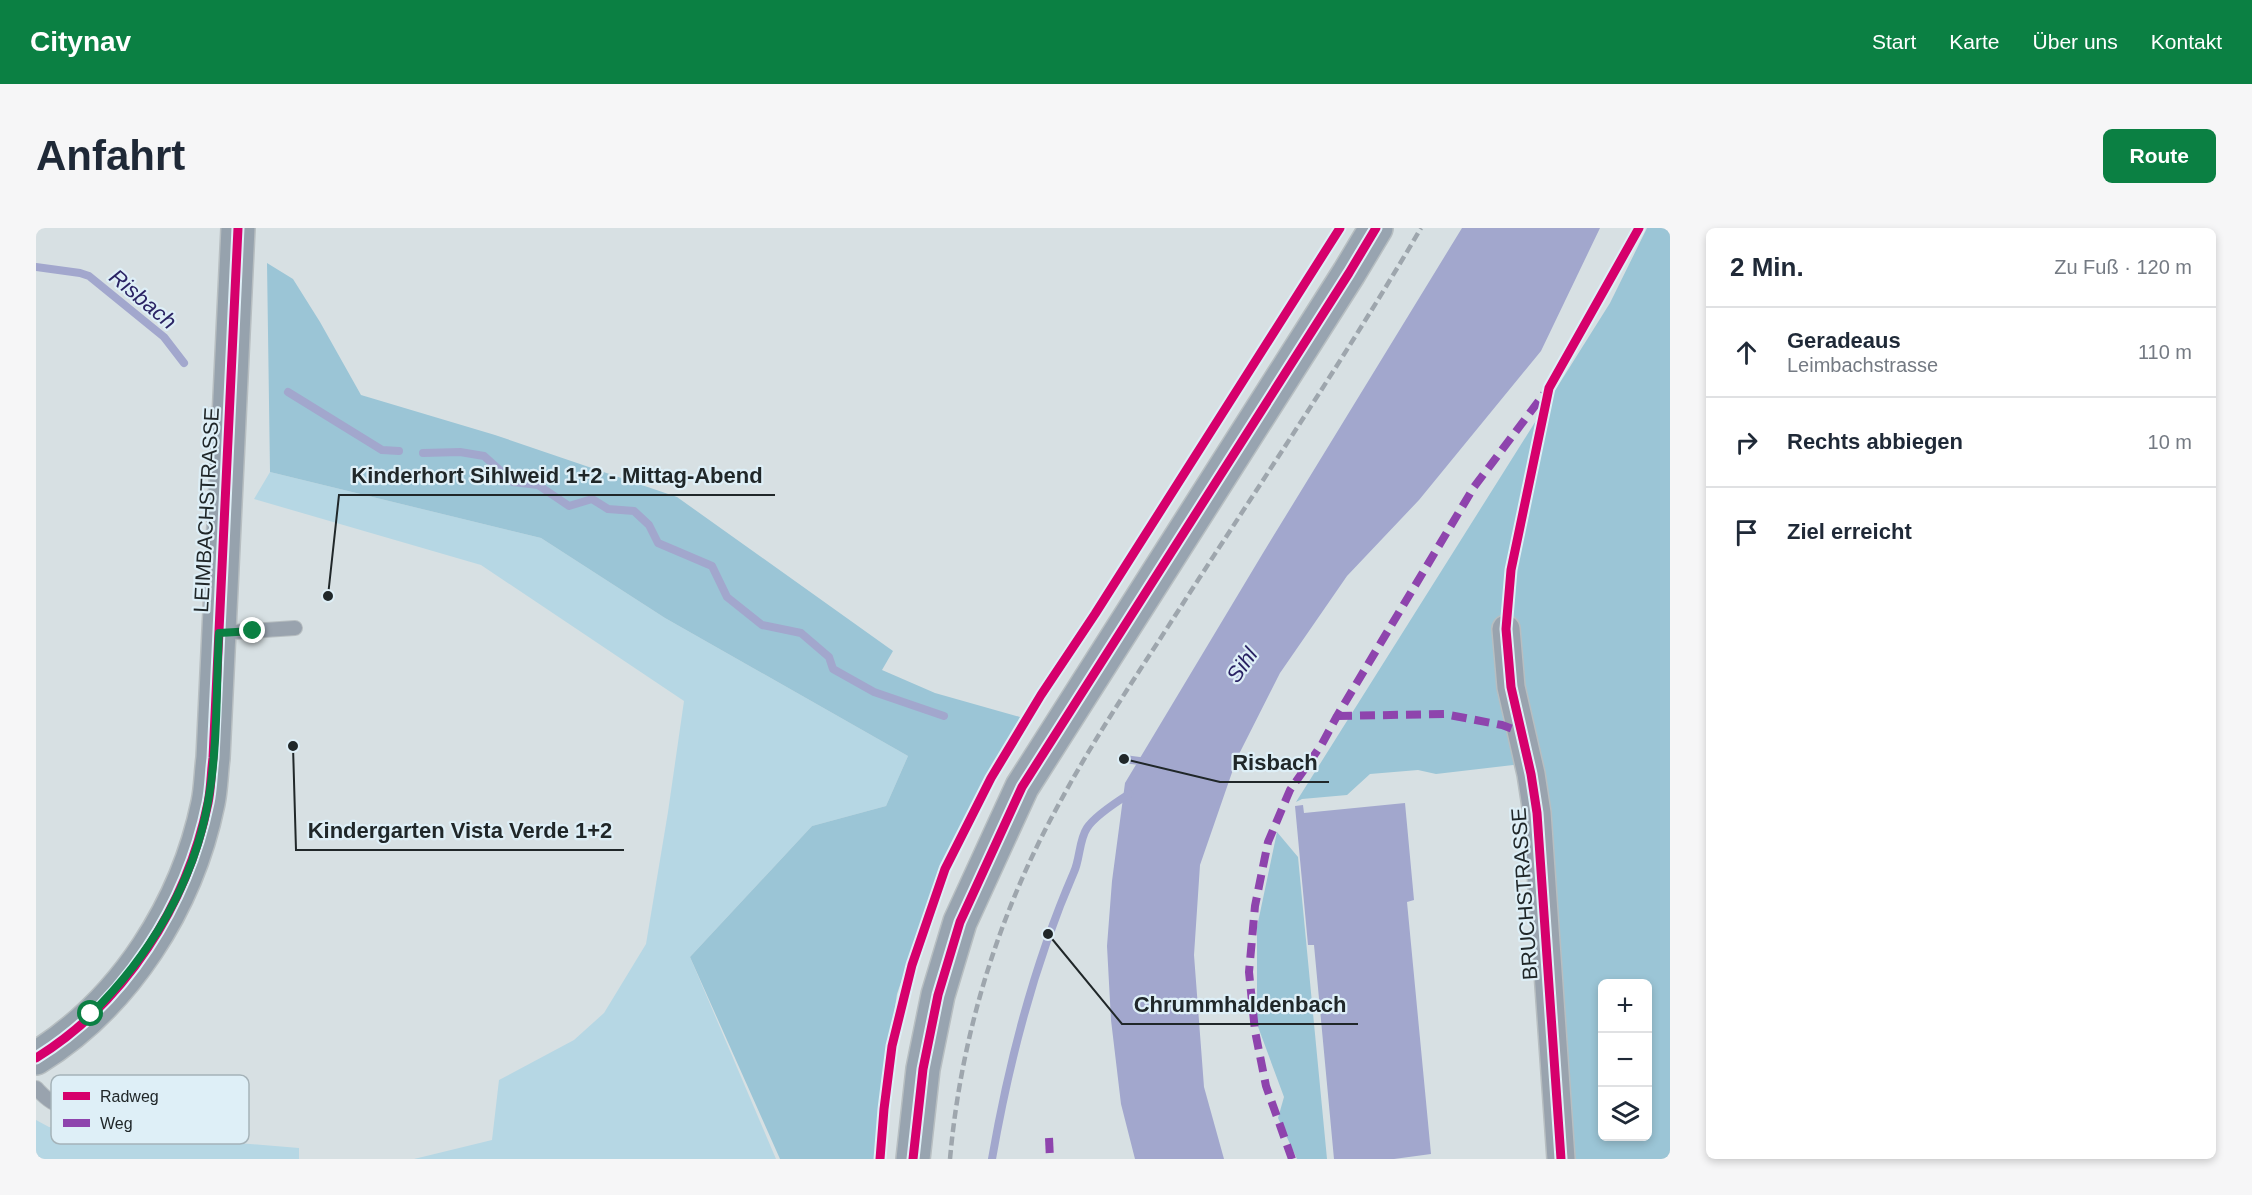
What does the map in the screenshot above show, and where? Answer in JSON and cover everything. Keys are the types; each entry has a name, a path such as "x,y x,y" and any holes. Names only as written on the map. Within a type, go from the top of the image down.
{"main road":[{"path":"913,1159 923,1069 938,995 960,922 1022,787 1376,228"}],"street":[{"name":"LEIMBACHSTRASSE","path":"36,1058 84,1020 122,982 159,931 187,872 208,802 213,758 238,228"},
{"name":"BRUCHSTRASSE","path":"1506,629 1511,687 1531,774 1537,813 1561,1159"}],"lane":[{"path":"219,633 295,628"},
{"path":"36,1088 51,1102"}],"shaded area":[{"path":"1647,228 1670,228 1670,1159 1572,1159 1540,762 1436,774 1418,770 1370,774 1347,795 1302,799 1296,802 1610,303"},
{"path":"267,263 293,279 361,395 495,435 677,497 893,651 882,670 935,693 1020,717 934,884 897,994 879,1111 876,1159 780,1159 690,957 812,826 886,806 908,756 665,618 541,538 270,472"},
{"path":"270,472 541,538 665,618 908,756 886,806 812,826 690,957 776,1159 414,1159 492,1140 499,1080 574,1040 604,1013 646,944 684,701 481,565 254,499"},
{"path":"1277,832 1298,857 1327,1159 1297,1159 1278,1118 1284,1097 1257,1024 1257,927"},
{"path":"36,1120 51,1127 51,1144 249,1144 299,1148 299,1159 36,1159"}],"water":[{"name":"Sihl","path":"1462,228 1600,228 1541,351 1419,500 1347,576 1280,673 1237,758 1200,865 1194,955 1204,1087 1224,1159 1135,1159 1121,1104 1111,1020 1107,946 1112,881 1125,783"},
{"path":"1405,803 1414,900 1407,902 1431,1154 1394,1159 1334,1159 1314,945 1308,945 1295,806 1303,805 1304,813"}],"waterway":[{"name":"Risbach","path":"36,267 89,276 164,337 184,363"},
{"name":"Risbach","path":"288,392 382,450 399,451"},
{"name":"Risbach","path":"423,453 460,452 484,456 513,482 538,485 569,506 592,499 608,509 634,511 649,525 658,543 712,566 727,597 762,625 801,633 829,657 833,669 874,692 944,716"},
{"name":"Risbach","path":"1124,759 1147,762"},
{"path":"992,1159 1006,1086 1024,1013 1047,942 1076,867 1084,833 1095,819 1129,794"}],"railway":[{"path":"950,1159 963,1066 986,975 1001,930 1038,844 1103,728 1333,372 1421,228"}],"marked path":[{"path":"1292,1159 1266,1086 1255,1031 1249,972 1255,906 1268,842 1290,790 1322,744 1474,487 1544,394"},
{"path":"1337,716 1444,714 1502,725 1521,732"},
{"path":"1049,1138 1050,1159"}],"cycle path":[{"path":"36,1058 68,1035 97,1009 124,980 148,948 185,878 208,803 213,758 238,228"},
{"path":"880,1159 892,1046 912,965 945,869 991,778 1041,695 1095,614 1340,228"},
{"path":"913,1159 923,1069 938,995 960,922 1022,787 1376,228"},
{"path":"1561,1159 1537,813 1531,774 1511,687 1506,629 1511,570 1549,388 1639,228"}],"place":[{"name":"Kinderhort Sihlweid 1+2 - Mittag-Abend","path":"328,596"},
{"name":"Kindergarten Vista Verde 1+2","path":"293,746"},
{"name":"Risbach","path":"1124,759"},
{"name":"Chrummhaldenbach","path":"1048,934"}],"route":[{"path":"91,1014 143,955 159,931 187,872 208,802 213,758 219,633 253,631"}]}
